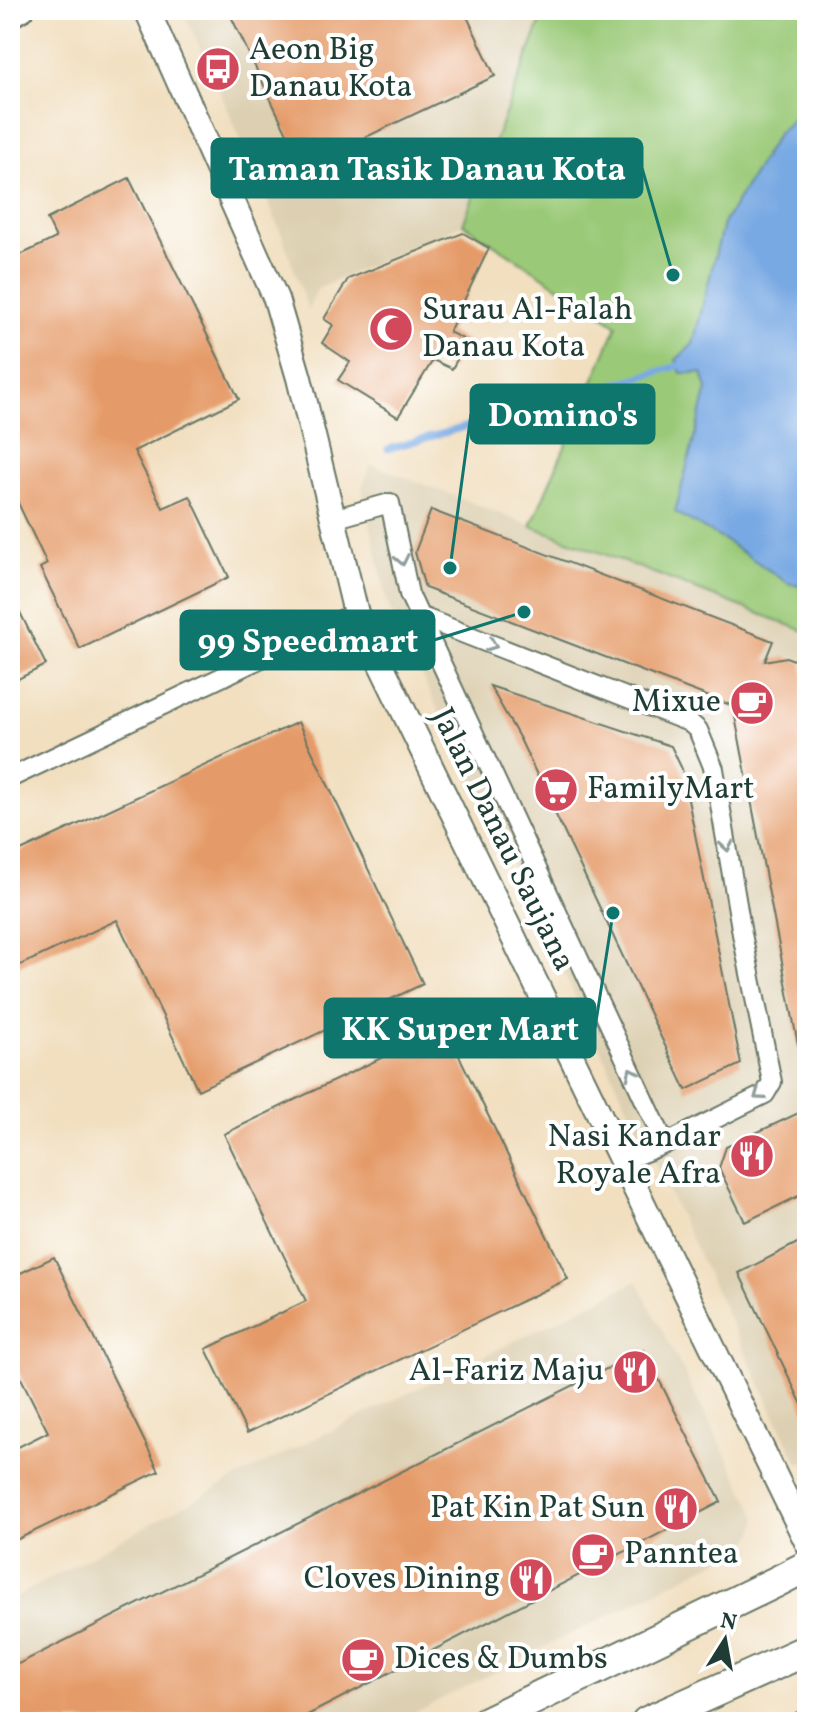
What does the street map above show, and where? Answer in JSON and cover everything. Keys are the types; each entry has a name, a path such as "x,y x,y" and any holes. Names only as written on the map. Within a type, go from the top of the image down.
{"main road":[{"path":"486,1722 807,1566"},
{"path":"529,1722 807,1587"},
{"path":"647,1722 807,1650"}],"street":[{"path":"10,19 25,10"},
{"name":"Jalan Danau Saujana","path":"147,10 276,299 299,378 356,613 807,1542"},
{"path":"333,519 390,503 409,594 665,1144"},
{"path":"10,778 356,613"},
{"path":"419,616 689,722 698,730 714,769 742,934 772,1082 765,1094 665,1144 622,1161"},
{"path":"800,1722 807,1718"}],"shaded area":[{"path":"182,10 545,10 463,224 317,289 308,310 283,237"},
{"path":"371,464 807,632 807,1464 798,1463 387,603 362,487"},
{"path":"637,1281 758,1517 754,1534 745,1547 395,1722 10,1722 10,1600 235,1478"}],"green space":[{"path":"545,10 807,10 807,632 531,526 617,325 463,224"}],"water":[{"path":"807,106 807,588 788,583 675,512 707,389 702,373 681,373 676,360 693,344 723,224 778,133"}],"building":[{"path":"228,10 464,10 495,76 303,167"},
{"path":"129,178 239,399 134,451 163,508 190,496 229,577 80,649 40,568 47,564 10,486 10,260 56,238 47,219"},
{"name":"Surau Al-Falah Danau Kota","path":"463,233 489,248 449,332 467,341 452,369 433,360 398,417 338,380 350,362 322,343 333,325 324,319 348,279"},
{"path":"431,510 773,641 765,661 786,657 802,663 807,692 807,1044 798,1045 733,706 425,588 415,552"},
{"path":"10,592 46,665 10,683"},
{"path":"490,686 671,746 682,769 741,1064 686,1090 520,739"},
{"path":"298,722 423,984 198,1090 117,920 10,970 10,856"},
{"path":"445,1027 568,1279 247,1433 206,1349 306,1301 224,1134"},
{"path":"807,1109 807,1192 745,1222 719,1168 726,1147"},
{"path":"807,1238 807,1415 739,1273"},
{"path":"54,1257 159,1471 10,1543 10,1451 48,1432 10,1356 10,1278"},
{"path":"644,1350 721,1502 294,1722 10,1722 10,1668"}],"waterway":[{"path":"388,449 678,366"}],"place":[{"name":"Aeon Big Danau Kota","path":"218,69"},
{"name":"Taman Tasik Danau Kota","path":"673,275"},
{"name":"Surau Al-Falah Danau Kota","path":"391,329"},
{"name":"Domino's","path":"450,568"},
{"name":"99 Speedmart","path":"524,612"},
{"name":"Mixue","path":"752,703"},
{"name":"FamilyMart","path":"556,790"},
{"name":"KK Super Mart","path":"613,913"},
{"name":"Nasi Kandar Royale Afra","path":"752,1156"},
{"name":"Al-Fariz Maju","path":"635,1372"},
{"name":"Pat Kin Pat Sun","path":"676,1509"},
{"name":"Panntea","path":"593,1555"},
{"name":"Cloves Dining","path":"531,1580"},
{"name":"Dices & Dumbs","path":"363,1660"}]}
